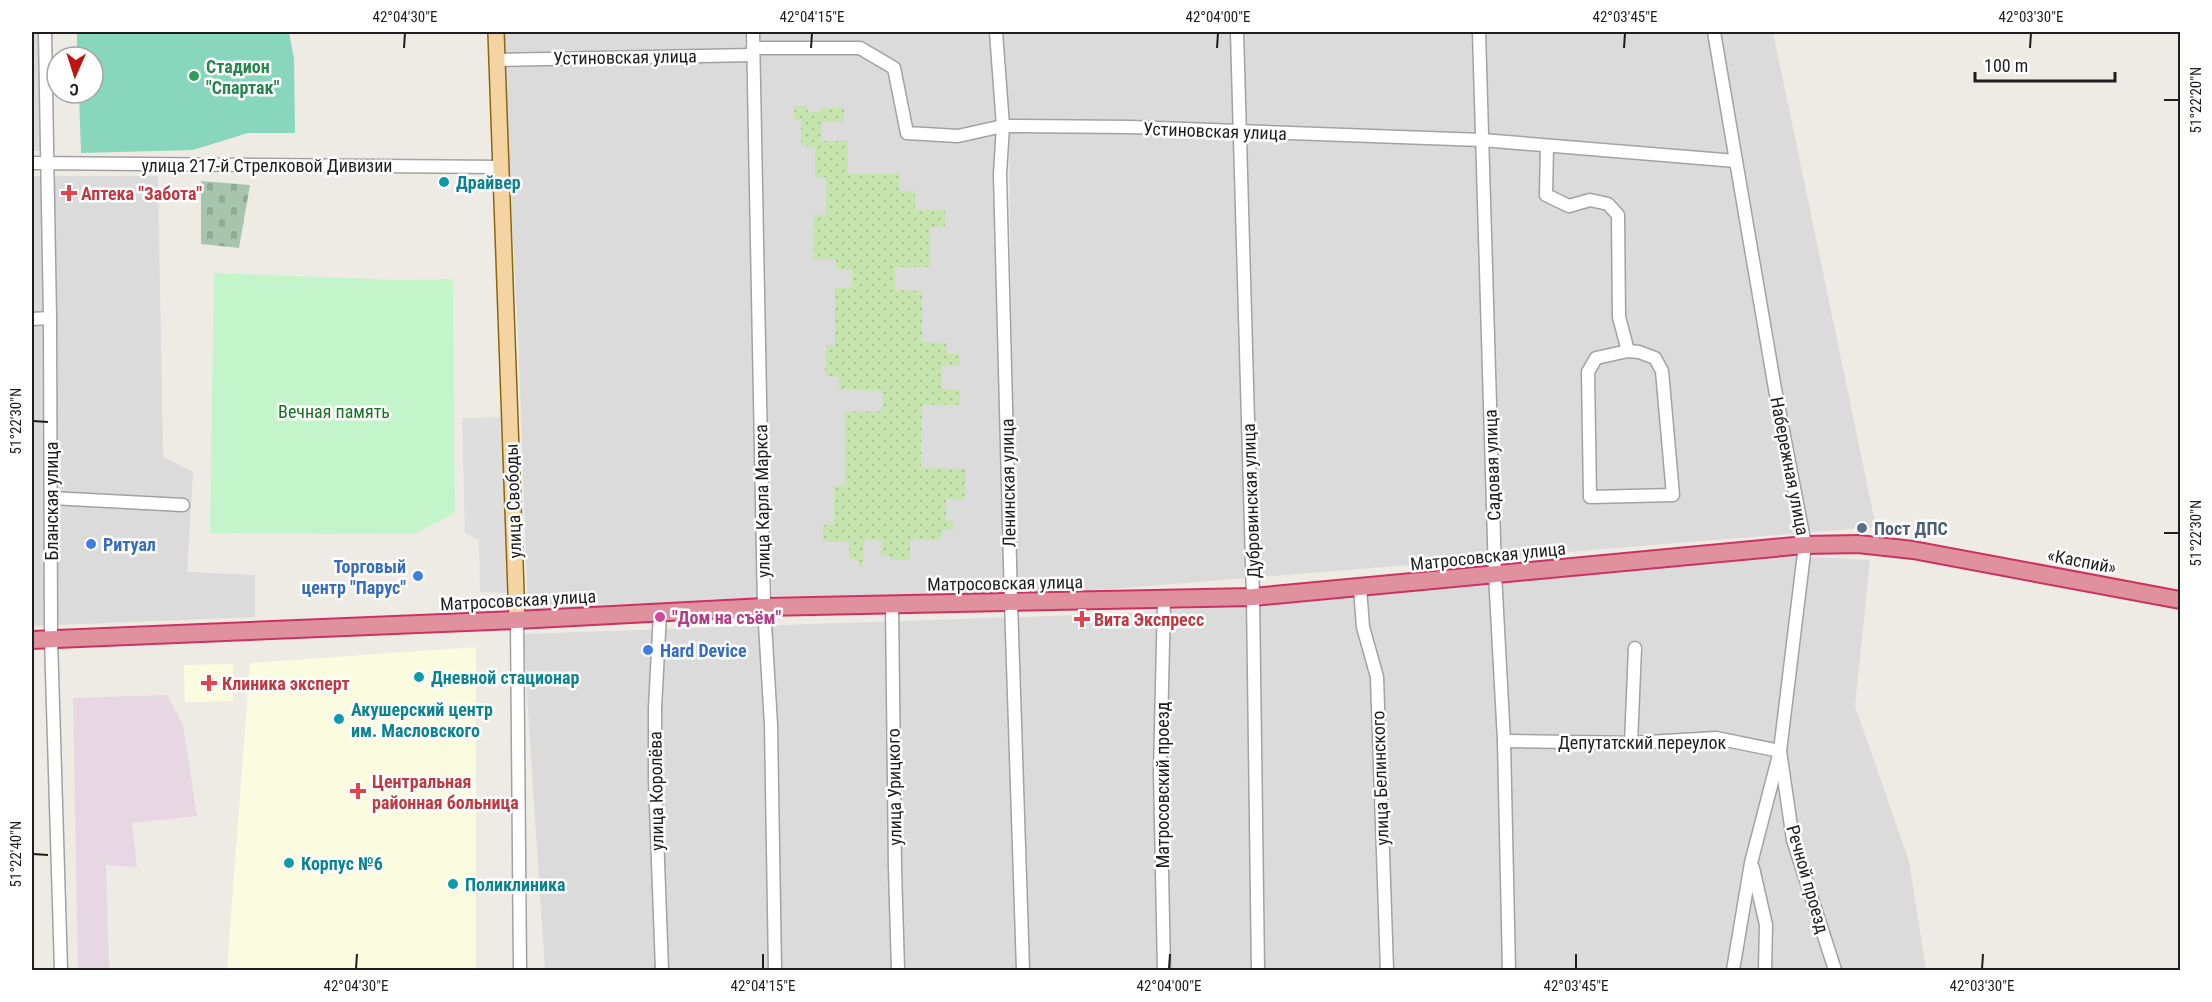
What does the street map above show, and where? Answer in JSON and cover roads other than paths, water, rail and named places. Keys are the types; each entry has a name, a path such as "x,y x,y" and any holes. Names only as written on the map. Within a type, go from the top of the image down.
{"highway":[{"name":"Матросовская улица","path":"32,640 517,620 764,607 1253,597 1805,545 1858,544 1976,560"},
{"name":"«Каспий»","path":"1976,560 2181,600"}],"main road":[{"name":"улица Свободы","path":"496,32 517,620"}],"street":[{"name":"Бланская улица","path":"45,32 50,318 51,639 62,970"},
{"name":"улица Карла Маркса","path":"753,32 764,607 771,725 775,970"},
{"name":"Ленинская улица","path":"996,32 1003,126 1000,174 1023,970"},
{"name":"Дубровинская улица","path":"1237,32 1253,597 1258,970"},
{"name":"Садовая улица","path":"1479,32 1495,574 1504,741 1509,970"},
{"name":"Набережная улица","path":"1714,32 1805,545 1780,751 1752,864 1732,970"},
{"name":"Устиновская улица","path":"497,60 860,48 894,68 907,133 958,136 1003,126 1482,140 1736,161"},
{"path":"1547,146 1546,195 1569,206 1590,201 1608,204 1618,215 1619,317 1628,351"},
{"name":"улица 217-й Стрелковой Дивизии","path":"32,163 502,166"},
{"path":"32,319 50,318"},
{"path":"1628,351 1655,358 1662,371 1673,495 1590,497 1588,372 1596,358 1628,351"},
{"path":"51,498 183,505"},
{"name":"улица Белинского","path":"1360,588 1363,627 1377,677 1386,970"},
{"name":"Матросовский проезд","path":"1164,600 1160,772 1164,970"},
{"name":"улица Урицкого","path":"892,604 894,869 898,970"},
{"name":"улица Королёва","path":"660,612 655,708 655,780 662,970"},
{"name":"улица Свободы","path":"517,620 520,970"},
{"path":"1631,743 1635,648"},
{"name":"Депутатский переулок","path":"1504,741 1631,743 1716,738 1780,751"},
{"name":"Речной проезд","path":"1780,751 1793,840 1835,970"},
{"path":"1752,864 1766,925 1765,970"}],"place":[{"name":"Стадион \"Спартак\"","path":"194,76"},
{"name":"Драйвер","path":"444,182"},
{"name":"Аптека \"Забота\"","path":"69,193"},
{"name":"Пост ДПС","path":"1862,528"},
{"name":"Ритуал","path":"91,544"},
{"name":"Торговый центр \"Парус\"","path":"418,576"},
{"name":"\"Дом на съём\"","path":"660,617"},
{"name":"Вита Экспресс","path":"1082,619"},
{"name":"Hard Device","path":"648,650"},
{"name":"Дневной стационар","path":"419,677"},
{"name":"Клиника эксперт","path":"209,683"},
{"name":"Акушерский центр им. Масловского","path":"339,719"},
{"name":"Центральная районная больница","path":"358,791"},
{"name":"Корпус №6","path":"289,863"},
{"name":"Поликлиника","path":"453,884"}],"park label":[{"name":"Вечная память","path":"334,411"}]}
